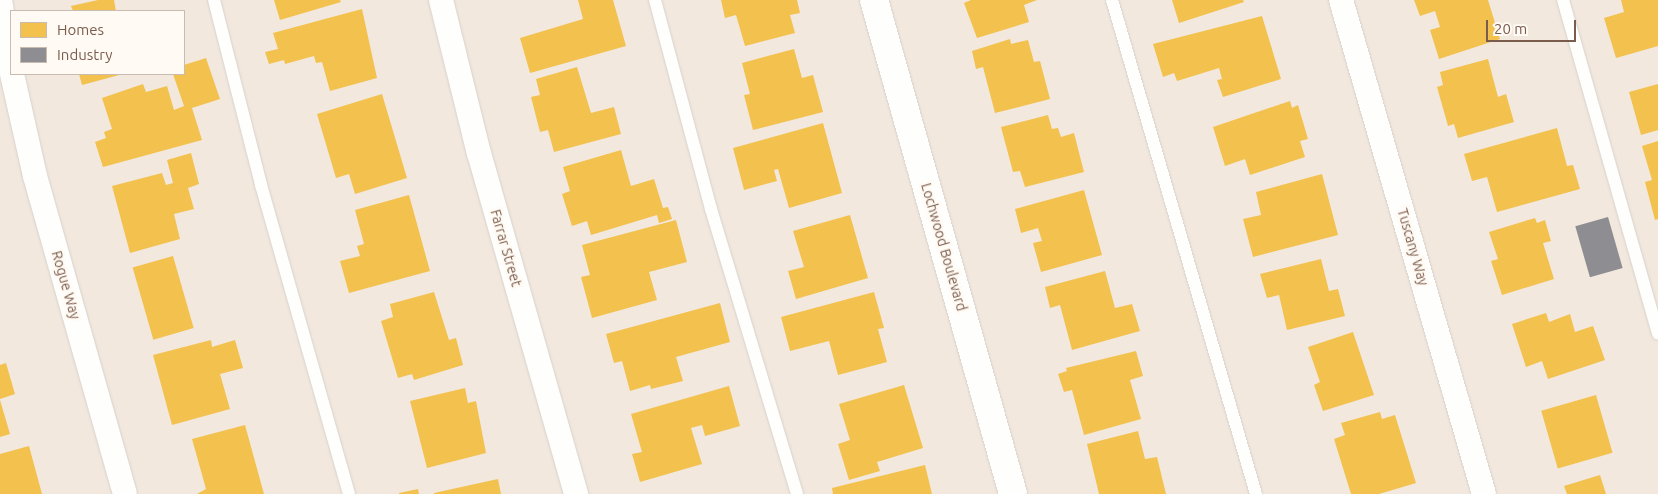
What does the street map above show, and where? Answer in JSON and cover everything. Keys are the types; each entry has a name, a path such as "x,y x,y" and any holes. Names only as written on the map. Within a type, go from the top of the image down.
{"street":[{"path":"0,0 10,62"},
{"name":"Farrar Street","path":"441,0 479,153 576,494"},
{"name":"Lochwood Boulevard","path":"874,0 1013,494"},
{"name":"Tuscany Way","path":"1341,0 1484,494"},
{"name":"Rogue Way","path":"12,75 36,176 125,494"}],"lane":[{"path":"214,0 261,185 349,494"},
{"path":"655,0 711,209 797,494"},
{"path":"1112,0 1256,494"},
{"path":"1563,0 1658,334"}],"shaded area":[{"path":"0,0 1658,0 1658,494 0,494"}],"building: Homes":[{"path":"98,0 114,0 116,10 73,10 71,6"},
{"path":"274,0 340,0 341,2 280,20"},
{"path":"578,0 613,0 626,46 530,73 520,38 583,19"},
{"path":"721,0 797,0 800,13 790,15 795,33 745,46 736,15 725,18"},
{"path":"971,0 1037,0 1024,5 1029,22 977,38 964,3"},
{"path":"1172,0 1243,0 1244,2 1179,23"},
{"path":"1414,0 1488,0 1500,39 1439,59 1430,30 1440,27 1435,11 1420,16"},
{"path":"1621,0 1658,0 1658,46 1616,58 1604,18 1624,12"},
{"path":"362,9 377,78 330,91 322,62 316,63 314,56 285,64 284,60 269,64 265,52 278,49 273,33"},
{"path":"1262,16 1281,79 1223,97 1217,80 1222,79 1219,68 1177,81 1174,73 1163,77 1153,44"},
{"path":"1010,39 1011,44 1028,40 1034,62 1040,61 1050,99 995,113 983,67 976,69 972,51"},
{"path":"794,49 802,78 813,75 823,112 753,130 744,95 750,94 742,63"},
{"path":"206,58 220,99 192,108 202,140 103,167 95,142 106,138 104,132 112,129 102,98 143,84 146,92 167,86 174,110 184,106 173,75 185,75 185,65"},
{"path":"1488,59 1498,97 1506,94 1514,122 1458,138 1454,124 1448,126 1437,87 1443,85 1440,72"},
{"path":"577,67 591,113 614,107 621,134 554,152 548,130 540,132 531,97 540,95 536,79"},
{"path":"79,75 119,75 82,85"},
{"path":"1658,84 1658,130 1641,135 1629,92"},
{"path":"382,94 407,178 355,194 349,174 336,178 317,114"},
{"path":"1290,101 1292,108 1298,105 1308,139 1300,141 1305,157 1250,175 1245,159 1225,166 1213,127"},
{"path":"1048,115 1052,129 1058,128 1061,137 1074,133 1084,172 1025,187 1020,171 1013,172 1001,127"},
{"path":"823,123 842,193 789,208 778,169 774,170 777,181 744,190 733,148"},
{"path":"1557,128 1567,166 1573,165 1580,189 1497,212 1487,177 1472,181 1464,154"},
{"path":"1658,141 1658,219 1655,220 1645,182 1652,180 1642,146"},
{"path":"621,150 631,186 654,179 663,208 668,207 672,219 659,223 657,215 591,235 587,221 572,226 562,194 570,191 563,167"},
{"path":"191,153 199,184 188,188 194,209 174,214 180,239 130,253 112,186 162,173 166,185 173,183 167,160"},
{"path":"1322,174 1338,235 1253,257 1243,219 1261,215 1256,192"},
{"path":"1084,190 1102,255 1041,272 1033,243 1042,241 1038,228 1021,233 1015,209"},
{"path":"409,195 430,271 349,293 340,261 360,256 357,246 364,244 355,210"},
{"path":"850,215 868,278 796,299 788,271 804,267 793,231"},
{"path":"1535,218 1537,223 1545,220 1551,241 1543,243 1554,279 1502,295 1491,261 1498,259 1489,232"},
{"path":"676,220 687,262 649,272 657,300 592,318 581,277 590,275 582,245"},
{"path":"173,256 194,328 153,340 133,268"},
{"path":"1321,259 1329,291 1338,289 1345,316 1287,330 1279,295 1267,298 1260,274"},
{"path":"1105,271 1115,308 1132,304 1140,331 1072,350 1060,305 1050,308 1045,287"},
{"path":"434,292 449,340 456,338 463,365 414,380 412,374 398,378 381,321 393,317 390,304"},
{"path":"874,292 884,328 878,329 887,362 838,375 829,341 790,351 781,317"},
{"path":"720,303 730,342 676,357 683,381 651,389 650,385 630,391 622,361 614,363 606,334"},
{"path":"1546,313 1549,322 1570,314 1575,332 1593,326 1605,360 1548,379 1542,361 1526,367 1512,324"},
{"path":"1353,332 1374,395 1323,411 1314,385 1320,382 1308,347"},
{"path":"211,340 212,347 235,340 243,368 220,374 230,409 172,425 153,355"},
{"path":"1136,351 1143,376 1130,380 1141,419 1084,435 1072,390 1064,392 1058,374 1067,371 1066,368"},
{"path":"6,363 15,394 0,399 0,365"},
{"path":"904,385 923,448 877,462 880,471 849,480 838,444 850,440 839,404"},
{"path":"729,386 740,426 705,436 702,425 691,428 702,464 640,482 632,454 642,452 631,414"},
{"path":"465,388 468,403 476,401 486,453 427,468 410,401"},
{"path":"1596,395 1613,453 1558,468 1541,411"},
{"path":"0,400 10,434 0,437"},
{"path":"1380,412 1382,419 1395,415 1416,483 1379,494 1351,494 1334,439 1345,435 1341,423"},
{"path":"245,425 264,494 197,494 206,489 192,439"},
{"path":"1138,431 1145,459 1157,457 1166,494 1099,494 1087,444"},
{"path":"29,446 42,494 0,494 0,454"},
{"path":"925,465 932,494 833,494 832,488"},
{"path":"1600,475 1606,494 1567,494 1564,486"},
{"path":"498,479 501,494 434,494 434,493"},
{"path":"418,489 419,494 399,494 399,493"}],"building: Industry":[{"path":"1608,217 1623,268 1590,277 1575,226"}]}
